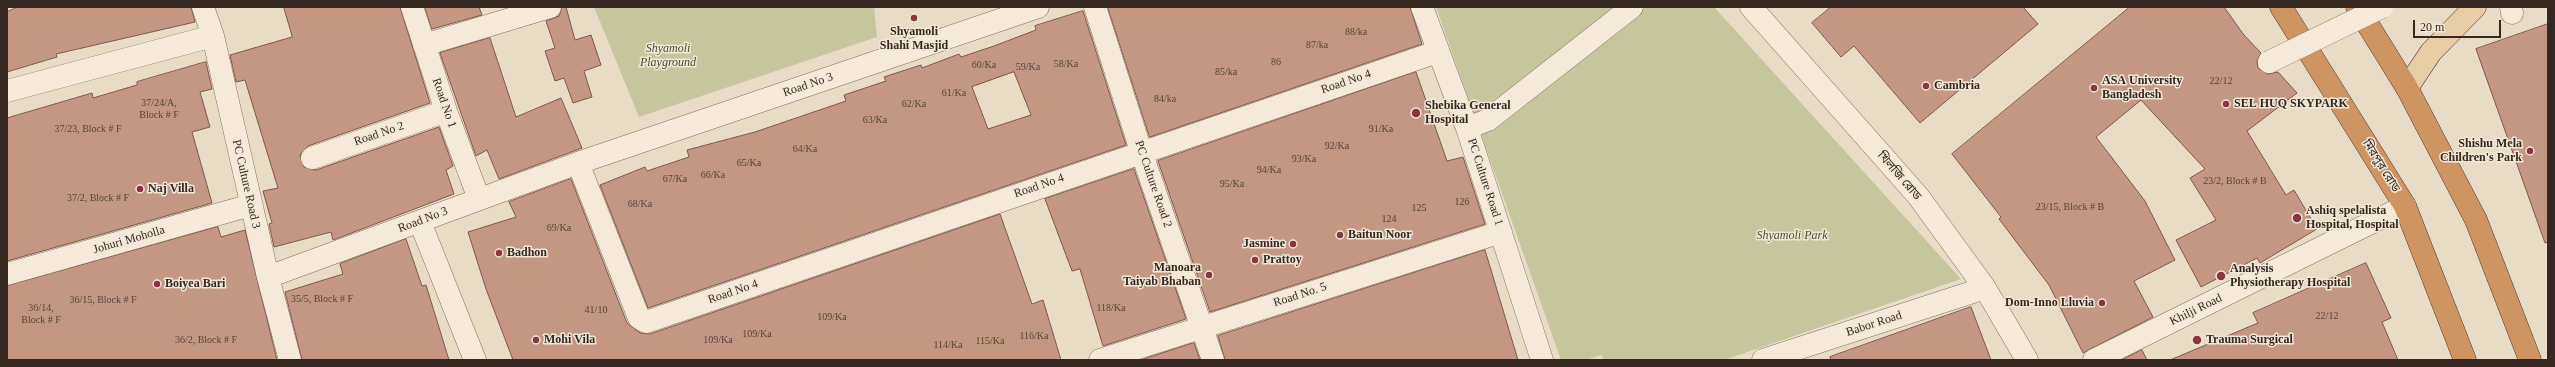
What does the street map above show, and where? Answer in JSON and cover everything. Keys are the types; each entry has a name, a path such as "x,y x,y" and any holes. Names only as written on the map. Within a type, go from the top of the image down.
{"highway":[{"name":"মিরপুর রোড","path":"2281,7 2405,206 2465,360"},
{"path":"2357,7 2407,88 2476,220 2530,360"}],"main road":[{"path":"2407,88 2431,52 2475,7"}],"street":[{"name":"PC Culture Road 3","path":"204,7 213,36 251,206 290,360"},
{"name":"Road No 1","path":"412,7 446,111 479,199"},
{"path":"424,45 550,7"},
{"name":"Road No 3","path":"268,277 578,163 1038,7"},
{"name":"PC Culture Road 2","path":"1095,7 1142,151 1203,326 1213,360"},
{"name":"PC Culture Road 1","path":"1422,7 1467,128 1542,360"},
{"path":"1467,128 1488,120 1632,7"},
{"name":"খিলজি রোড","path":"1751,7 1918,196 1985,288 2027,360"},
{"path":"2269,62 2382,7"},
{"path":"7,92 213,36"},
{"name":"Road No 4","path":"578,163 639,318 646,322 1142,151 1438,52"},
{"name":"Road No 2","path":"312,158 446,111"},
{"name":"Johuri Moholla","path":"7,274 251,206"},
{"name":"Khilji Road","path":"2094,360 2405,206"},
{"path":"420,222 475,360"},
{"name":"Road No. 5","path":"1100,360 1501,232"},
{"name":"Babor Road","path":"1763,360 1985,288"}],"green space":[{"name":"Shyamoli Playground","path":"594,7 874,7 877,37 639,117"},
{"name":"Shyamoli Park","path":"1436,7 1714,7 1961,279 1724,360 1604,360 1601,355 1586,360 1561,360"}],"building":[{"path":"18,7 191,7 195,22 56,54 57,57 7,72 7,12"},
{"path":"284,7 400,7 430,103 308,146 300,155 304,167 316,170 439,127 453,166 446,170 454,194 333,240 331,232 274,247 269,224 272,223 263,191 278,188 245,80 236,82 230,55 292,37"},
{"path":"425,7 479,7 482,15 432,29"},
{"path":"562,7 566,7 575,40 591,35 601,65 584,71 592,97 573,103 564,78 555,81 545,51 555,48 546,21 559,16"},
{"path":"1108,7 1410,7 1422,44 1150,137"},
{"name":"Cambria","path":"1831,7 2023,7 2038,24 1920,123 1854,46 1841,57 1812,23"},
{"path":"2130,7 2224,7 2244,35 2261,53 2257,61 2258,68 2268,74 2278,72 2297,93 2247,131 2286,195 2294,190 2317,229 2260,263 2257,258 2201,287 2176,240 2216,220 2190,178 2205,169 2141,100 2096,137 2145,201 2175,260 2134,281 2153,317 2083,353 2049,285 1999,219 2001,217 1952,154"},
{"path":"1083,11 1126,145 648,308 600,185 645,167 647,171 689,157 687,150 755,132 846,101 844,95 886,81 884,77 921,65 922,68 959,54 961,57 994,46 1036,30 1035,26","holes":["1014,72 1031,115 988,129 972,87"]},
{"name":"Shishu Mela Children's Park","path":"2548,24 2548,242 2545,243 2476,49"},
{"path":"490,38 516,117 561,98 582,148 499,179 487,150 476,156 440,53"},
{"path":"206,62 212,89 200,92 210,127 192,132 212,203 7,261 7,118 92,93 93,98 137,85 137,82"},
{"path":"1416,72 1447,161 1463,157 1485,224 1210,312 1158,161"},
{"path":"1134,169 1186,319 1103,346 1080,269 1072,271 1045,199"},
{"path":"571,179 627,323 640,333 650,334 1000,214 1032,304 1043,300 1061,360 513,360 486,289 468,232 516,217 509,202"},
{"path":"218,227 221,237 245,230 277,360 7,360 7,286"},
{"path":"406,239 422,286 426,285 449,360 302,360 285,292 343,274 340,264"},
{"path":"1485,250 1518,360 1225,360 1218,336"},
{"path":"2366,263 2391,318 2382,322 2398,360 2170,360 2258,323 2253,313"},
{"path":"1971,307 1991,360 1831,360 1830,357"},
{"path":"1194,343 1200,360 1141,360"},
{"path":"2142,350 2147,360 2122,360"}],"place":[{"name":"Shyamoli Shahi Masjid","path":"914,18"},
{"name":"Cambria","path":"1926,86"},
{"name":"ASA University Bangladesh","path":"2094,88"},
{"name":"SEL HUQ SKYPARK","path":"2226,104"},
{"name":"Shebika General Hospital","path":"1416,113"},
{"name":"Shishu Mela Children's Park","path":"2530,151"},
{"name":"Naj Villa","path":"140,189"},
{"name":"Ashiq spelalista Hospital, Hospital","path":"2297,218"},
{"name":"Baitun Noor","path":"1340,235"},
{"name":"Jasmine","path":"1293,244"},
{"name":"Badhon","path":"499,253"},
{"name":"Prattoy","path":"1255,260"},
{"name":"Manoara Taiyab Bhaban","path":"1209,275"},
{"name":"Analysis Physiotherapy Hospital","path":"2221,276"},
{"name":"Boiyea Bari","path":"157,284"},
{"name":"Dom-Inno Lluvia","path":"2102,303"},
{"name":"Mohi Vila","path":"536,340"},
{"name":"Trauma Surgical","path":"2197,340"}]}
